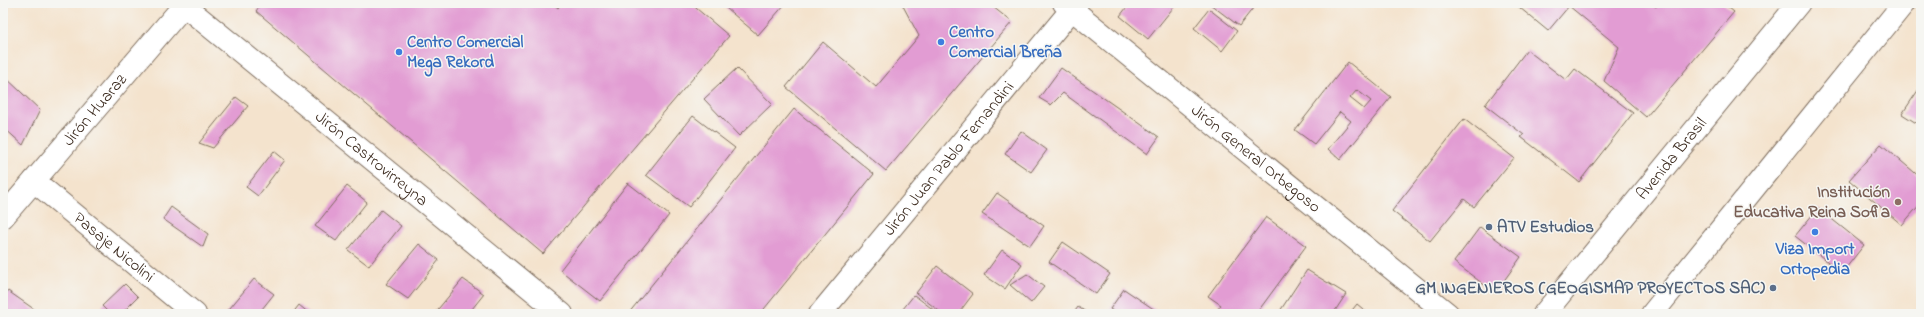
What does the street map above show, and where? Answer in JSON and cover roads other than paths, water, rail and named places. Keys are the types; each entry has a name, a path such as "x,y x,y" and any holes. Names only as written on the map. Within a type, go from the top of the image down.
{"street":[{"name":"Avenida Brasil","path":"1544,314 1799,3"},
{"path":"1652,314 1904,3"},
{"name":"Jirón Huaraz","path":"3,218 184,4"},
{"name":"Jirón Castrovirreyna","path":"184,4 562,314"},
{"name":"Jirón Juan Pablo Fernandini","path":"820,314 1071,5"},
{"name":"Jirón General Orbegoso","path":"1071,5 1448,314"},
{"name":"Pasaje Nicolini","path":"34,181 195,314"}],"place":[{"name":"Centro Comercial Breña","path":"941,42"},
{"name":"Centro Comercial Mega Rekord","path":"399,52"},
{"name":"Institución Educativa Reina Sofia","path":"1898,202"},
{"name":"ATV Estudios","path":"1489,227"},
{"name":"Viza Import Ortopedia","path":"1815,232"},
{"name":"GM INGENIEROS (GEOGISMAP PROYECTOS SAC)","path":"1773,288"}]}
